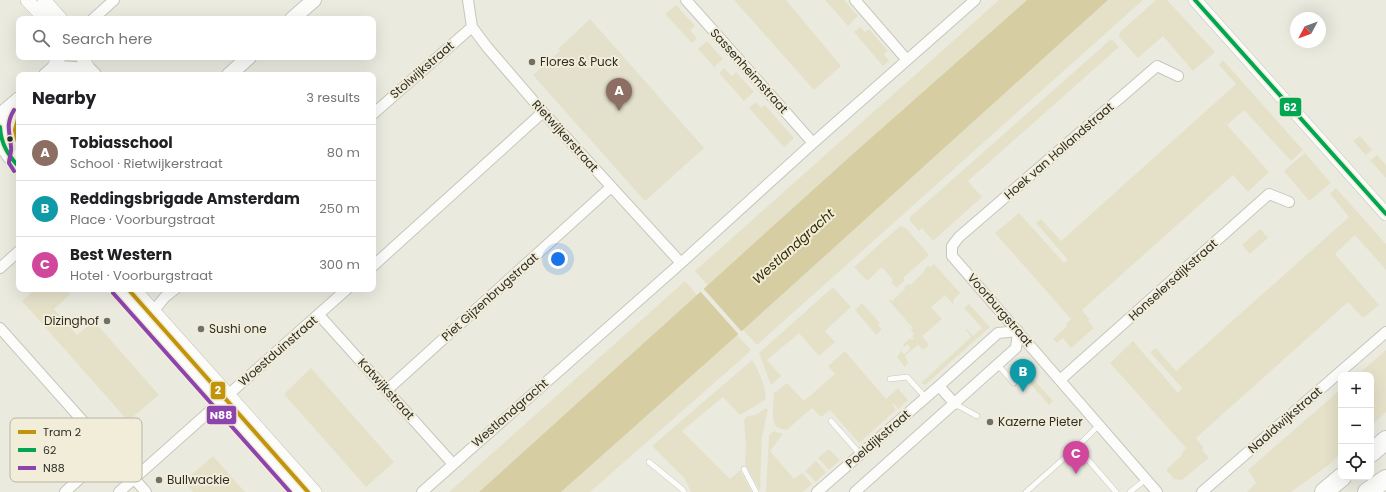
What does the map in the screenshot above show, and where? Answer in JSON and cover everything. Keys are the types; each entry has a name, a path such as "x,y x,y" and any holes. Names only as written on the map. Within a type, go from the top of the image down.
{"highway":[{"path":"1374,450 1386,440"},
{"path":"1367,492 1386,479"},
{"path":"1324,492 1338,480"}],"main road":[{"path":"295,16 314,0"},
{"path":"232,72 246,60"},
{"path":"52,69 59,68 92,72"},
{"path":"0,119 6,110 16,102"},
{"path":"0,127 1,146 16,164"}],"street":[{"path":"27,0 42,16"},
{"path":"44,0 58,16"},
{"path":"96,16 114,0"},
{"name":"Rietwijkerstraat","path":"468,0 472,27 486,47 543,112 681,263"},
{"name":"Sassenheimstraat","path":"686,0 813,143"},
{"path":"855,0 907,60"},
{"name":"Westlandgracht","path":"422,492 975,0"},
{"path":"1195,0 1386,214"},
{"name":"Stolwijkstraat","path":"376,111 472,27"},
{"path":"84,60 92,72"},
{"name":"Hoek van Hollandstraat","path":"952,256 952,246 959,237 1157,66 1178,76"},
{"path":"376,263 543,112"},
{"name":"Piet Gijzenbrugstraat","path":"387,390 612,187"},
{"name":"Honselersdijkstraat","path":"1060,380 1269,194 1289,202"},
{"path":"0,268 16,254"},
{"name":"Voorburgstraat","path":"952,256 1157,492"},
{"path":"123,292 153,311"},
{"path":"137,292 298,492"},
{"path":"153,311 171,292"},
{"name":"Woestduinstraat","path":"142,472 344,292"},
{"name":"Katwijkstraat","path":"319,315 453,464"},
{"path":"0,328 79,418"},
{"name":"Poeldijkstraat","path":"817,492 926,398 998,333 1018,331 1016,348 855,492"},
{"name":"Naaldwijkstraat","path":"1202,492 1386,332"},
{"path":"939,386 955,404"},
{"path":"224,399 315,492"},
{"path":"65,492 76,482"},
{"name":"Woestduinstraat","path":"119,492 131,482"},
{"path":"137,482 146,492"}],"lane":[{"path":"16,118 14,130 16,142"},
{"path":"998,365 1014,383"},
{"path":"890,379 906,377 926,398"},
{"path":"955,404 977,416"},
{"path":"831,421 860,454"},
{"path":"1026,492 1077,447 1099,425"},
{"path":"1077,447 1116,492"},
{"path":"649,462 684,492"},
{"path":"744,469 756,492"},
{"path":"1130,492 1146,479"}],"shaded area":[{"path":"734,0 786,0 841,66 814,90"},
{"path":"825,0 844,0 858,16 848,26"},
{"path":"999,0 1027,0 855,152 708,286 695,271"},
{"path":"1108,0 1143,0 757,345 743,330"},
{"path":"1156,0 1167,0 1215,52 1193,71 1163,36 1138,58 1119,37 1120,32"},
{"path":"676,5 695,26 690,30 697,38 692,43 665,14"},
{"path":"590,19 704,148 645,201 533,75 560,51 558,49"},
{"path":"860,27 865,32 869,29 888,51 884,54 889,61 883,66 854,32"},
{"path":"1110,40 1113,40 1119,47 968,181 982,197 933,241 922,228 919,231 910,221 910,217"},
{"path":"707,41 723,59 714,67 698,49"},
{"path":"1223,60 1303,150 1291,161 1244,110 1227,125 1269,172 1248,192 1233,175 1082,310 1094,328 1071,348 1063,338 1057,343 1053,339 1067,326 1066,324 1071,319 995,233 1019,213 1064,263 1068,260 1036,223 1041,219 1061,241 1236,84 1219,65"},
{"path":"724,68 732,76 736,72 754,92 744,101 719,73"},
{"path":"756,102 761,108 765,105 794,138 784,147 749,108"},
{"path":"1360,136 1372,150 1366,155 1371,160 1377,155 1386,165 1386,178 1353,141"},
{"path":"1305,153 1331,183 1309,201 1284,171"},
{"path":"1336,188 1386,244 1386,270 1355,235 1335,254 1379,305 1363,318 1348,302 1196,438 1204,448 1202,450 1209,458 1182,480 1174,479 1166,470 1182,455 1186,448 1110,363 1133,341 1178,393 1182,388 1150,352 1156,348 1176,371 1349,217 1330,194"},
{"path":"900,226 906,228 929,255 903,278 905,280 897,288 891,282 893,280 882,267 867,281 854,267"},
{"path":"1260,229 1268,238 1250,254 1242,245"},
{"path":"934,264 960,293 954,299 953,304 945,295 931,307 942,319 922,336 929,345 923,350 918,345 905,356 908,363 905,367 897,357 901,351 905,354 910,349 908,344 904,347 903,345 910,338 912,340 914,339 912,336 914,334 905,324 911,330 913,328 889,301 890,299 892,301 905,289 904,287 908,284 910,285 925,271 924,270 928,266 930,267"},
{"path":"685,281 697,295 479,492 449,492"},
{"path":"833,287 851,307 825,331 835,342 819,356 799,333 767,360 781,376 771,385 759,353"},
{"path":"32,292 68,292 70,294 54,309 77,335 94,321 159,395 132,418 125,418 22,301"},
{"path":"862,303 880,323 878,325 882,329 876,335 855,310"},
{"path":"969,304 990,327 925,385 921,383 971,337 966,330 967,329 973,336 982,328 964,308"},
{"path":"737,335 751,350 746,355 590,492 561,492"},
{"path":"1386,350 1386,412 1374,423 1374,372 1360,372"},
{"path":"845,351 886,399 898,388 908,400 898,409 894,404 892,404 896,410 859,443 830,410 821,417 812,408 787,430 777,427 773,416 774,391 776,392 787,383 804,401 835,374 828,366"},
{"path":"752,360 764,385 766,396 765,400 740,415 723,397 682,431 730,479 740,470 752,492 691,492 685,479 652,446"},
{"path":"1018,362 1053,401 1049,405 1014,365"},
{"path":"311,368 394,462 366,487 284,394"},
{"path":"1338,392 1338,456 1330,464 1291,492 1247,492 1256,483 1248,470"},
{"path":"765,408 768,409 762,437 760,491 745,464 746,446 744,421 746,417 758,414"},
{"path":"774,431 783,434 770,451 794,479 802,473 812,484 803,492 766,492 769,435"},
{"path":"829,449 840,460 829,470 818,458"},
{"path":"213,456 245,492 193,492 184,481"},
{"path":"816,461 826,472 816,482 805,471"}],"water":[{"path":"1027,0 1108,0 743,330 561,492 479,492 855,152"}],"pier":[{"path":"703,288 743,333 740,336 699,290"}],"tram line":[{"name":"2","path":"16,126 16,134"},
{"name":"2","path":"131,292 308,492"}],"transit line":[{"name":"62","path":"1195,0 1386,214"},
{"name":"N88","path":"14,110 9,124 11,149 9,163 14,171"},
{"name":"62","path":"0,127 2,139 6,149 16,163"},
{"name":"N88","path":"113,293 290,492"}],"place":[{"name":"Flores & Puck","path":"532,62"},
{"name":"Tobiasschool","path":"619,111"},
{"name":"Dizinghof","path":"107,321"},
{"name":"Sushi one","path":"201,329"},
{"name":"Reddingsbrigade Amsterdam","path":"1023,392"},
{"name":"Kazerne Pieter","path":"990,422"},
{"name":"Best Western","path":"1076,474"},
{"name":"Bullwackie","path":"159,480"}]}
